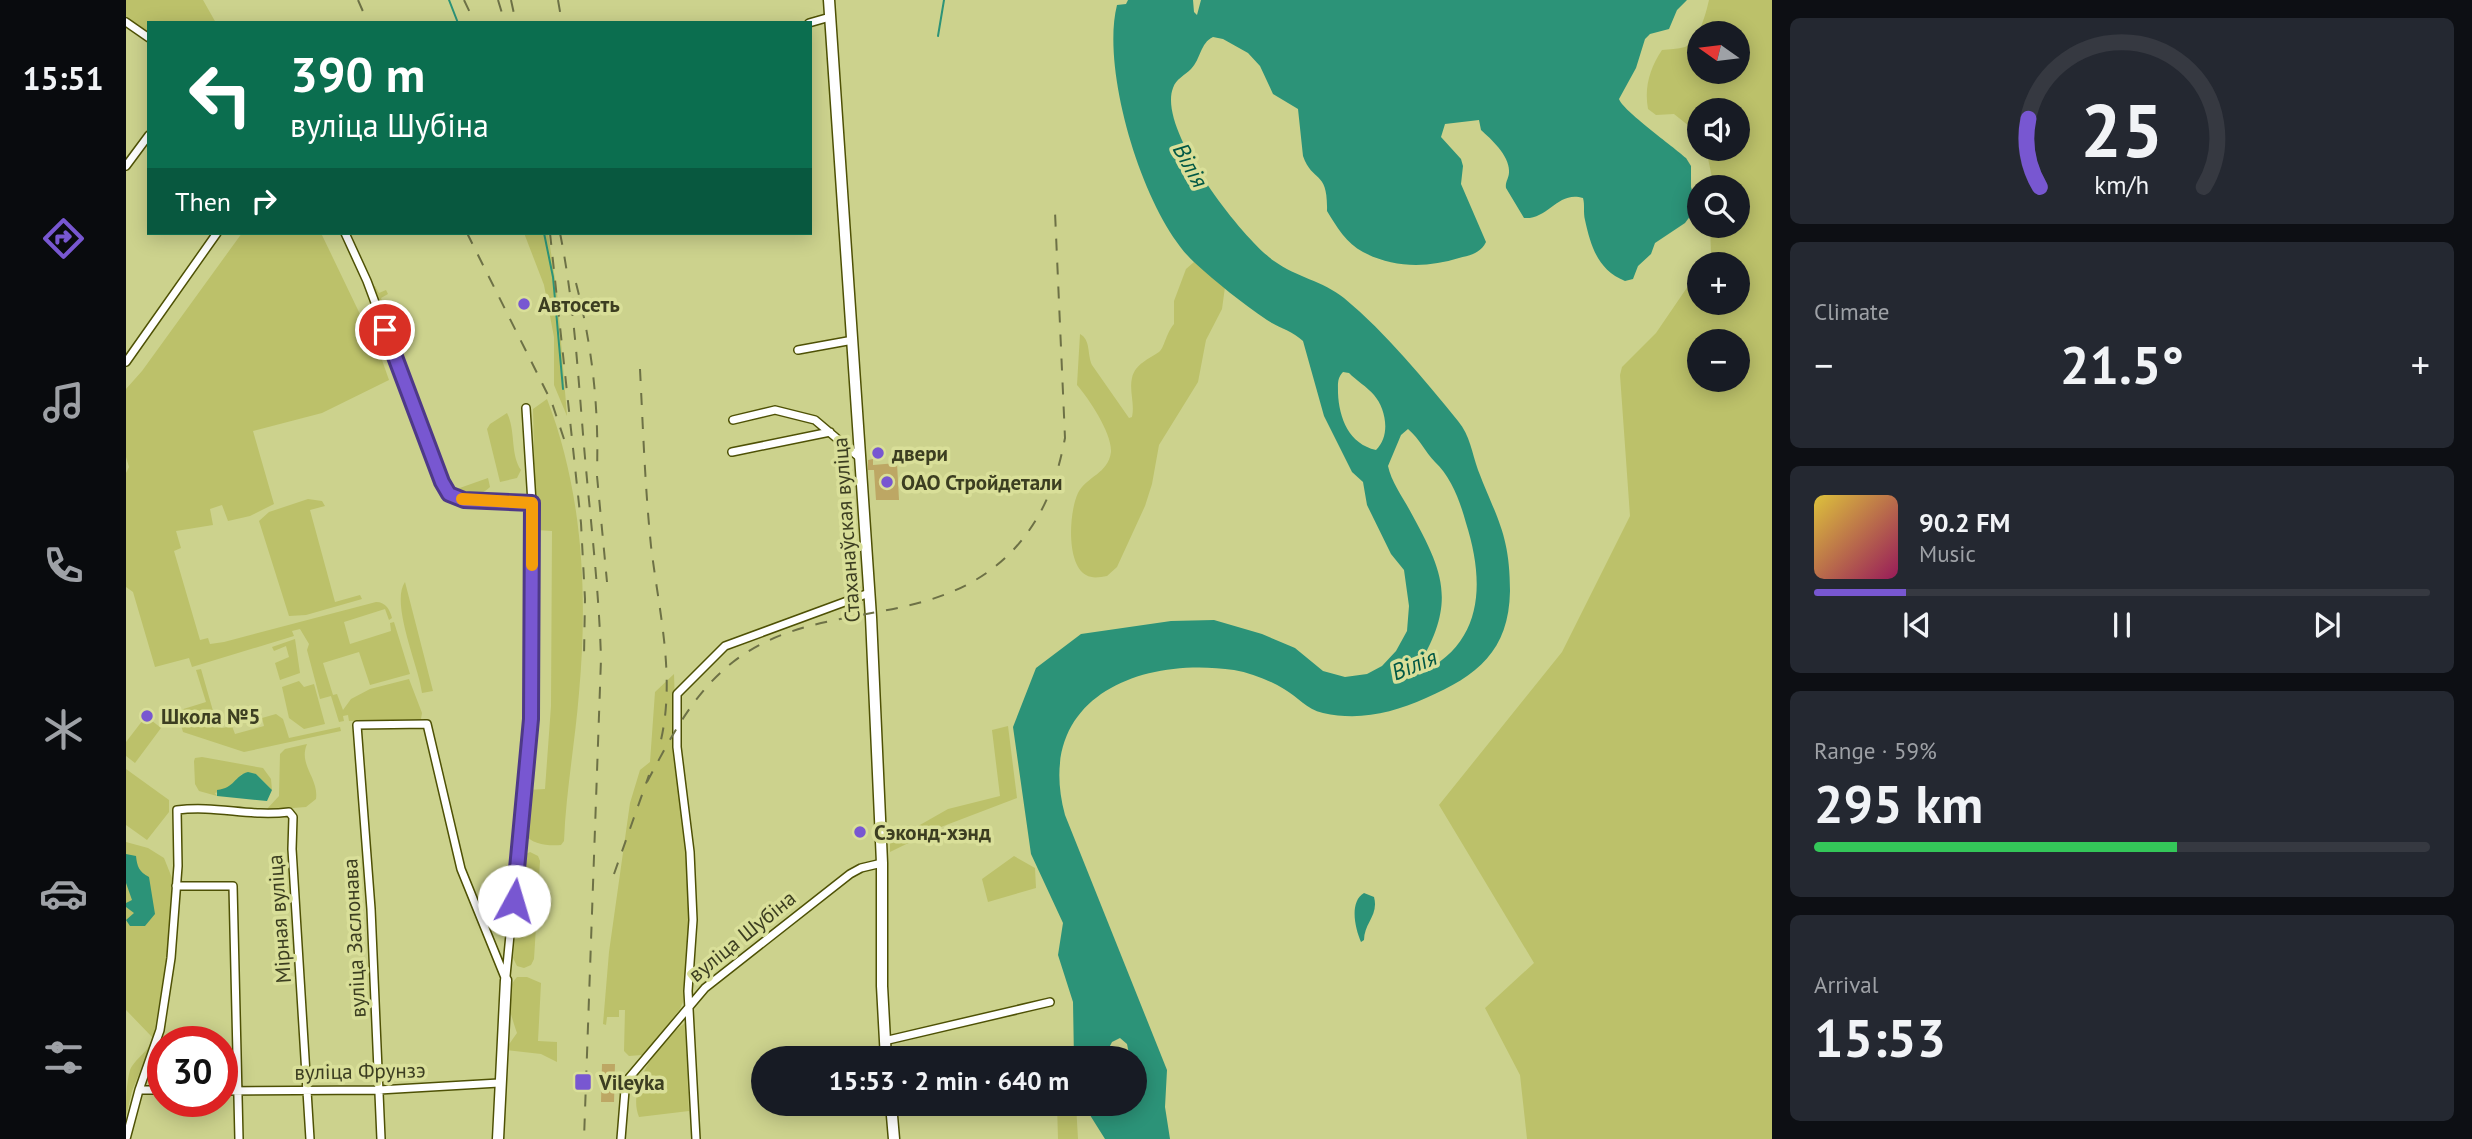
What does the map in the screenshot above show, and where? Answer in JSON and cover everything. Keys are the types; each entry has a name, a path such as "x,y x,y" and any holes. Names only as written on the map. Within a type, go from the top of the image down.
{"street":[{"name":"Стаханаўская вуліца","path":"829,0 869,593 882,863 885,1046"},
{"path":"812,22 830,16"},
{"path":"126,22 147,37"},
{"path":"126,166 147,138"},
{"path":"126,362 216,235"},
{"path":"346,235 367,281 444,488 449,494 464,500 532,503"},
{"path":"798,350 853,340"},
{"path":"498,1139 506,980 531,719 532,503 526,408"},
{"path":"733,420 775,410 815,420 861,459"},
{"path":"732,452 830,432"},
{"path":"696,1139 690,1005 693,920 691,866 677,747 677,694 726,646 869,593"},
{"name":"вуліца Заслонава","path":"381,1139 371,909 357,725 427,724 461,869 506,980"},
{"name":"Мірная вуліца","path":"176,886 177,810 202,807 257,815 289,812 293,817 292,849 310,1139"},
{"name":"вуліца Шубіна","path":"621,1139 625,1090 629,1078 705,988 850,874 882,863"},
{"path":"126,1139 139,1090 160,1030 171,958 176,886 233,886 236,1026"},
{"path":"884,1041 1050,1002"},
{"name":"вуліца Фрунзэ","path":"238,1091 379,1090 499,1083"},
{"path":"139,1090 147,1090"},
{"path":"238,1115 239,1139"},
{"path":"892,1116 894,1139"}],"green space":[{"path":"126,0 203,0 215,21 147,21 147,33 126,19"},
{"path":"1709,0 1772,0 1772,1139 1527,1139 1520,1075 1485,1008 1534,963 1439,805 1562,652 1630,516 1620,375 1622,367 1656,333 1687,288 1687,315 1750,315 1750,252 1711,252 1710,238 1750,238 1750,175 1711,175 1709,161 1750,161 1750,98 1687,98 1687,124 1674,114 1656,115 1648,109 1649,78 1662,50 1687,46 1687,84 1750,84 1750,21 1703,21"},
{"path":"241,235 322,235 389,380 322,413 253,431 274,504 250,516 228,521 222,505 210,509 213,525 176,531 181,548 174,551 200,640 208,638 210,644 376,602 382,603 390,612 392,618 389,620 385,609 344,622 350,644 391,631 390,623 394,622 410,674 370,685 359,652 323,663 333,695 337,694 343,710 351,699 370,689 409,679 422,713 421,719 349,721 348,715 343,716 344,721 339,722 331,696 320,699 307,650 309,644 300,629 292,631 294,636 192,667 189,658 155,667 133,592 126,587 126,473 129,467 126,457 126,389"},
{"path":"525,235 548,235 557,292 567,416 554,385 554,337 544,285"},
{"path":"1194,262 1225,287 1222,309 1206,340 1198,382 1159,445 1145,506 1117,567 1107,576 1086,575 1075,560 1072,549 1071,524 1075,502 1082,487 1106,465 1111,452 1104,426 1077,385 1080,334 1087,344 1092,365 1129,418 1132,417 1131,383 1134,373 1139,365 1162,348 1174,324 1174,301 1186,269"},
{"path":"375,286 379,293 386,290 388,294 381,298 454,490 488,478 490,487 485,491 468,496 457,494 447,486 372,287"},
{"path":"547,399 568,470 580,544 582,581 582,656 564,841 561,845 536,842 524,833 528,790 545,789 551,706 552,531 536,530 533,409"},
{"path":"507,413 515,457 521,470 517,478 500,482 487,429"},
{"path":"308,499 322,501 325,506 310,510 335,602 360,595 362,599 306,615 289,616 259,521 269,512"},
{"path":"405,582 433,691 422,693 407,636 401,605 401,592"},
{"path":"295,639 300,673 280,680 275,663 289,657 286,646 274,651 272,647"},
{"path":"201,669 217,725 222,728 232,726 235,734 264,726 262,718 276,714 283,719 289,738 340,727 341,731 244,752 183,732 177,711 206,702 196,670"},
{"path":"674,674 676,735 673,753 687,855 690,921 683,1002 647,1051 642,1055 629,1056 624,1051 625,1010 619,1010 619,1017 607,1017 606,1025 603,1024 609,952 630,803 640,770 650,762 655,692"},
{"path":"299,681 304,687 314,684 325,724 304,729 289,718 282,687"},
{"path":"146,716 161,728 135,763 126,756 126,742"},
{"path":"1008,726 1017,798 941,827 890,852 890,842 948,809 1000,796 992,730"},
{"path":"307,744 305,758 315,784 316,799 306,807 266,810 279,796 280,754 285,749"},
{"path":"195,758 263,768 271,779 272,790 256,774 242,774 228,789 215,793 217,796 199,791 195,784 194,761"},
{"path":"126,769 169,800 169,812 147,840 126,825"},
{"path":"126,842 148,848 164,858 172,878 167,955 155,1026 147,1026 147,1032 126,1010"},
{"path":"530,852 538,856 540,861 534,959 531,965 524,968 517,966 513,958 522,856"},
{"path":"1014,856 1035,868 1036,888 988,902 982,879"},
{"path":"517,977 527,977 541,983 538,1041 557,1042 557,1062 541,1054 505,1050 517,1033 510,1012 509,997 512,983"},
{"path":"685,1023 689,1111 639,1117 636,1105 641,1078 656,1052"},
{"path":"147,1048 126,1117 127,1087 130,1070"},
{"path":"1057,1116 1077,1116 1078,1139 1058,1139"}],"water":[{"name":"Вілія","path":"1128,0 1193,0 1194,12 1197,15 1201,0 1687,0 1677,10 1669,29 1650,34 1645,39 1636,68 1619,99 1638,120 1686,158 1691,166 1691,175 1687,175 1687,220 1655,243 1651,254 1638,266 1633,279 1625,281 1608,271 1597,256 1587,230 1583,198 1567,198 1540,215 1524,218 1506,188 1509,172 1506,160 1499,148 1481,130 1479,120 1445,124 1441,137 1461,159 1461,184 1486,242 1474,253 1435,264 1398,264 1357,249 1334,223 1327,211 1325,189 1303,156 1298,109 1273,94 1260,66 1248,53 1223,39 1213,37 1205,43 1191,69 1174,85 1171,106 1177,129 1205,181 1242,230 1274,261 1336,292 1360,312 1404,357 1462,426 1505,541 1510,591 1504,630 1487,659 1444,690 1388,711 1363,716 1323,713 1260,677 1234,670 1197,667 1162,671 1129,679 1101,694 1079,715 1065,742 1059,775 1065,815 1167,1070 1165,1107 1170,1139 1105,1139 1091,1116 1147,1116 1147,1046 1127,1046 1120,1038 1110,1046 1074,1046 1073,1002 1058,955 1063,923 1031,854 1013,727 1036,668 1081,634 1171,621 1214,620 1262,634 1295,648 1323,671 1345,677 1367,674 1382,666 1396,651 1407,631 1409,606 1404,570 1391,554 1367,505 1363,482 1352,472 1324,416 1303,341 1230,293 1195,263 1177,242 1159,213 1131,142 1121,104 1113,33 1117,5 1126,4","holes":["1343,372 1349,373 1374,395 1384,415 1384,437 1376,450 1352,436 1343,420 1339,402 1339,379","1408,429 1446,475 1461,506 1472,545 1477,589 1474,610 1467,629 1456,646 1440,661 1419,674 1416,670 1437,626 1441,589 1431,552 1394,483 1388,466 1401,435"]},
{"path":"248,772 256,774 272,790 267,801 217,796 217,790 227,787"},
{"path":"126,854 136,856 139,868 149,877 155,914 145,926 130,926 126,920 134,913 126,907 126,903 132,900 126,883"},
{"path":"1364,893 1374,897 1375,909 1361,942 1355,923 1355,909 1356,902"}],"building":[{"name":"ОАО Стройдетали","path":"873,459 873,465 897,463 899,500 876,500 874,470 868,470 868,460"},
{"path":"602,1064 615,1064 614,1102 601,1102"}],"waterway":[{"path":"449,0 457,21"},
{"path":"938,36 944,0"},
{"path":"544,235 553,277 563,389"}],"railway":[{"path":"358,0 367,21"},
{"path":"464,0 474,21"},
{"path":"498,0 504,21"},
{"path":"511,0 516,21"},
{"path":"558,0 562,21"},
{"path":"647,782 694,702 733,662 767,641 802,628 914,604 950,593 984,575 1025,536 1048,497 1065,438 1055,212"},
{"path":"468,235 552,403 567,448"},
{"path":"550,235 581,523 585,599 584,657"},
{"path":"560,235 575,339 601,659 584,1139"},
{"path":"576,283 593,376 597,471"},
{"path":"640,369 649,524 665,647 666,698 659,748"},
{"path":"597,476 607,582"},
{"path":"614,874 649,775"}],"slow traffic":[{"path":"462,499 532,503 532,565"}],"place":[{"name":"Автосеть","path":"524,304"},
{"name":"двери","path":"878,453"},
{"name":"ОАО Стройдетали","path":"887,482"},
{"name":"Школа №5","path":"147,716"},
{"name":"Сэконд-хэнд","path":"860,832"},
{"name":"Vileyka","path":"583,1082"}],"route":[{"path":"385,330 444,488 449,494 464,500 532,503 531,719 514,901"}]}
